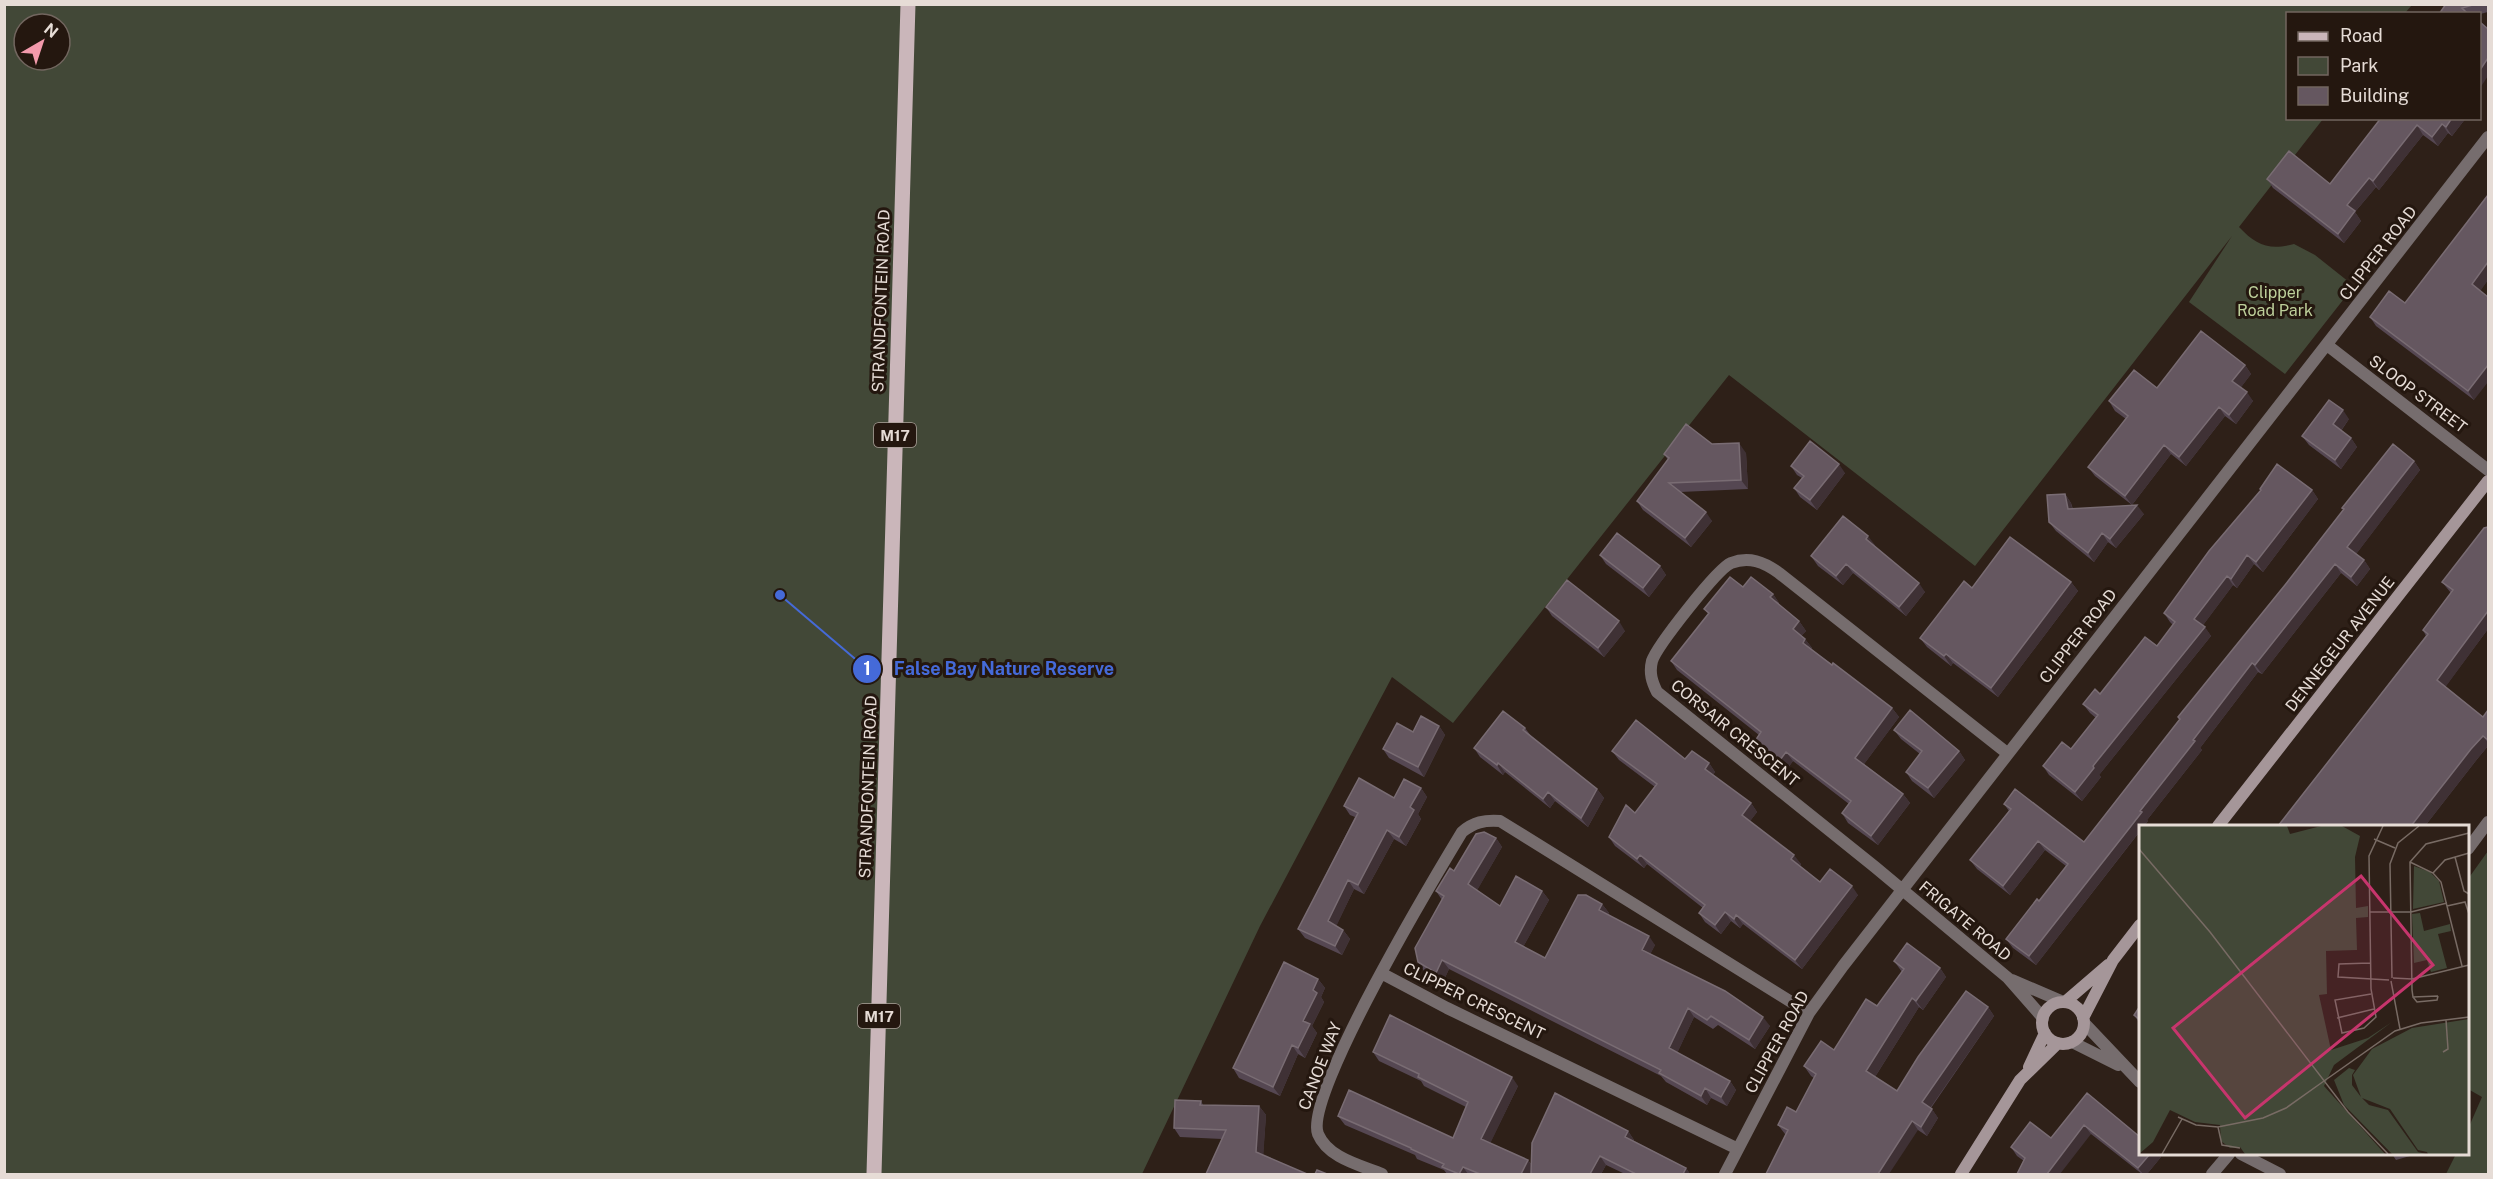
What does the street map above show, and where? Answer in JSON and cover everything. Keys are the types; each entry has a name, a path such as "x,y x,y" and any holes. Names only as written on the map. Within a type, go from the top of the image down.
{"main road":[{"name":"STRANDFONTEIN ROAD","path":"874,1174 908,4"}],"street":[{"name":"CLIPPER ROAD","path":"1725,1174 1809,1013 2007,753 2488,138"},
{"name":"SLOOP STREET","path":"2327,345 2488,470"},
{"name":"DENNEGEUR AVENUE","path":"2219,825 2488,481"},
{"name":"CORSAIR CRESCENT","path":"1901,890 1658,692 1651,675 1652,662 1666,638 1721,569 1739,561 1752,560 1766,564 2007,753"},
{"name":"CLIPPER CRESCENT","path":"1738,1149 1447,1008 1382,974 1416,908 1462,832 1470,825 1485,820 1500,821 1809,1013"},
{"path":"2469,848 2488,822"},
{"name":"FRIGATE ROAD","path":"1901,890 2008,978 2043,1018"},
{"path":"2072,1042 2081,1034 2084,1020 2113,960 2139,926"},
{"path":"1961,1174 2026,1073 2045,1033 2043,1018 2047,1010 2063,1002 2113,960"},
{"name":"CANOE WAY","path":"1382,974 1353,1023 1317,1113 1316,1124 1322,1142 1331,1151 1382,1174"},
{"name":"FRIGATE ROAD","path":"2008,978 2063,1002"},
{"path":"2063,1002 2079,1009 2084,1020 2139,1081"},
{"path":"2045,1033 2058,1043"},
{"path":"2026,1073 2058,1043 2072,1042 2125,1068"},
{"path":"2212,1174 2228,1155"},
{"path":"2243,1155 2280,1174"}],"green space":[{"name":"Clipper Road Park","path":"5,5 2412,5 2406,12 2286,12 2286,120 2322,120 2239,227 2251,238 2264,245 2277,247 2294,244 2315,255 2354,286 2285,374 2189,302 2232,236 1975,566 1729,375 1453,723 1392,677 1260,926 1142,1174 5,1174"},
{"path":"2488,851 2488,1174 2446,1174 2456,1155 2469,1155 2469,1127 2482,1097 2469,1090 2469,878"}],"building":[{"path":"2446,4 2476,4 2462,8 2466,12 2440,12"},
{"path":"2481,23 2488,29 2488,58 2481,68"},
{"path":"2379,120 2451,120 2446,127 2442,124 2432,137 2417,125 2373,181 2369,178 2347,205 2355,211 2338,234 2267,179 2289,151 2330,184"},
{"path":"2488,195 2488,262 2472,284 2488,297 2488,365 2468,391 2370,317 2389,291 2405,303"},
{"path":"2201,331 2245,365 2232,381 2247,392 2229,415 2219,407 2179,457 2164,445 2125,496 2088,467 2128,416 2109,401 2134,370 2157,388"},
{"path":"2329,400 2343,410 2333,424 2351,438 2335,460 2302,436"},
{"path":"1686,424 1712,444 1739,443 1741,480 1669,483 1706,512 1685,538 1637,501 1669,458 1664,454"},
{"path":"1810,441 1839,464 1810,500 1794,488 1804,476 1791,466"},
{"path":"2393,444 2414,461 2347,547 2364,560 2351,577 2335,564 2255,665 2252,663 2140,811 2142,812 2029,956 2006,939 2068,864 2038,841 2003,886 1970,860 2011,809 2004,804 2015,789 2084,842 2180,719 2178,717 2285,585"},
{"path":"2277,464 2312,490 2256,562 2247,555 2231,579 2227,576 2194,619 2205,627 2093,766 2094,768 2075,792 2043,766 2062,742 2071,749 2098,715 2083,704 2095,689 2100,694 2145,637 2157,646 2175,622 2164,613 2209,551 2261,490"},
{"path":"2065,494 2068,509 2137,505 2110,539 2102,533 2088,553 2049,522 2047,495"},
{"path":"1843,516 1868,536 1866,539 1919,583 1899,607 1846,564 1836,576 1811,556"},
{"path":"2488,527 2488,611 2437,680 2483,717 2488,710 2488,740 2483,736 2471,749 2412,825 2279,825 2428,634 2423,630 2453,590 2442,582 2484,528"},
{"path":"1617,533 1660,566 1643,588 1600,555"},
{"path":"2010,537 2071,582 1991,688 1946,654 1944,656 1920,638 1964,581 1972,588"},
{"path":"1730,577 1743,587 1751,577 1773,594 1770,597 1799,621 1793,629 1805,639 1803,643 1892,708 1855,758 1903,794 1871,836 1842,813 1851,801 1786,752 1780,760 1755,741 1761,732 1671,661 1709,613 1704,609"},
{"path":"1567,580 1619,621 1598,648 1546,607"},
{"path":"1910,710 1959,751 1928,788 1906,772 1922,751 1894,730"},
{"path":"1503,711 1525,728 1523,730 1597,789 1581,818 1548,792 1543,799 1498,763 1497,765 1474,748"},
{"path":"1421,716 1439,726 1418,767 1383,749 1397,723 1413,732"},
{"path":"1636,720 1685,759 1692,751 1709,763 1705,769 1751,803 1742,815 1794,855 1791,859 1820,882 1830,869 1852,886 1795,960 1736,915 1734,919 1725,912 1715,925 1699,913 1705,905 1640,855 1637,859 1609,837 1626,805 1635,813 1657,784 1612,751"},
{"path":"1359,778 1394,798 1404,779 1421,788 1410,807 1414,810 1399,837 1387,830 1358,885 1348,880 1328,921 1343,930 1335,946 1298,929 1358,813 1344,806"},
{"path":"1484,832 1496,838 1468,884 1500,906 1516,876 1542,891 1515,942 1545,958 1578,895 1586,895 1602,904 1599,910 1649,936 1642,950 1725,991 1763,1017 1749,1040 1711,1016 1707,1020 1688,1008 1669,1048 1730,1081 1721,1097 1705,1088 1701,1096 1659,1073 1661,1070 1442,960 1436,973 1418,962 1415,948 1444,896 1436,891 1450,868 1454,871 1476,834"},
{"path":"1907,943 1940,968 1916,1001 1912,998 1866,1071 1897,1091 1918,1057 1966,991 1988,1007 1922,1102 1932,1109 1921,1127 1912,1121 1878,1174 1766,1174 1788,1130 1778,1125 1787,1107 1796,1112 1816,1074 1804,1066 1821,1041 1834,1050 1866,999 1877,1006 1904,969 1894,961"},
{"path":"1284,962 1318,979 1313,990 1317,993 1303,1021 1310,1024 1298,1048 1292,1045 1273,1087 1233,1068"},
{"path":"2139,1008 2139,1019 2134,1015"},
{"path":"1390,1015 1512,1077 1481,1139 1528,1160 1521,1174 1480,1174 1463,1167 1459,1174 1442,1167 1444,1164 1411,1148 1338,1116 1349,1090 1453,1138 1468,1102 1418,1077 1419,1074 1373,1052"},
{"path":"1555,1093 1628,1131 1625,1137 1686,1168 1683,1174 1636,1174 1600,1156 1590,1174 1531,1174 1532,1143"},
{"path":"2087,1093 2139,1136 2139,1155 2149,1155 2138,1168 2084,1125 2047,1174 2017,1174 2025,1158 2011,1147 2030,1122 2051,1138"},
{"path":"1175,1100 1201,1101 1200,1105 1259,1106 1256,1152 1307,1174 1206,1174 1226,1130 1174,1128"},
{"path":"1317,1170 1327,1174 1315,1174"}],"place":[{"name":"False Bay Nature Reserve","path":"780,595"}]}
